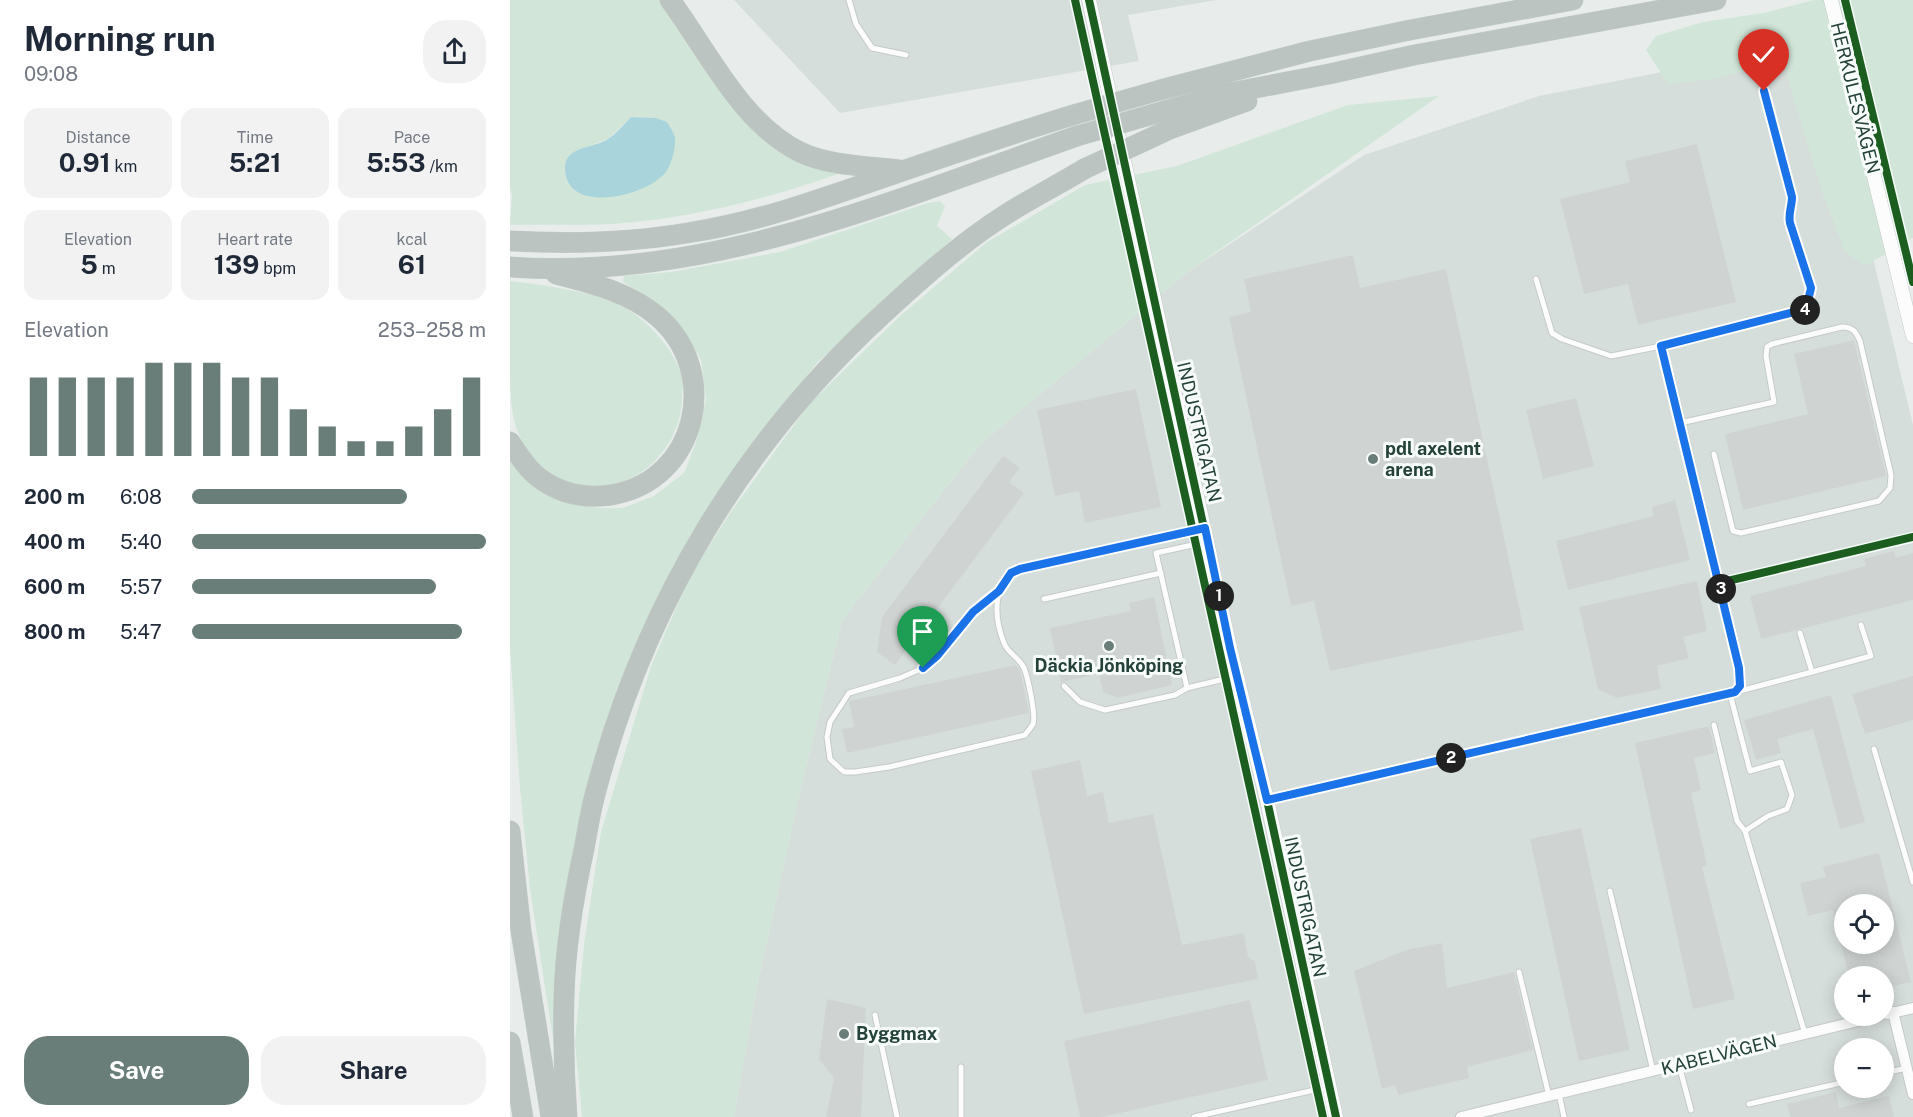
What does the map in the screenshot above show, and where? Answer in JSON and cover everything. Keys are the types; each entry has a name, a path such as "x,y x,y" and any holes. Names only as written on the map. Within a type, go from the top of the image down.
{"highway":[{"path":"670,0 735,93 758,122 776,137 801,152 822,160 905,170"},
{"path":"510,241 607,242 686,233 741,222 796,208 990,141 1160,90 1310,51 1574,0"},
{"path":"567,1117 564,1073 564,994 575,891 596,788 620,712 653,628 698,540 768,436 845,348 932,268 1004,216 1167,120 1219,95 1414,55 1716,0"},
{"path":"510,267 575,268 629,263 747,245 819,226 1077,136 1167,120"},
{"path":"510,442 537,476 556,488 577,496 597,497 621,493 646,484 665,468 679,450 689,429 694,407 694,382 687,357 674,334 656,315 634,301 609,290 533,268"},
{"path":"510,831 521,931 551,1117"},
{"path":"510,1042 523,1117"}],"street":[{"name":"INDUSTRIGATAN","path":"1089,0 1336,1117"},
{"name":"HERKULESVÄGEN","path":"1831,0 1913,336"},
{"path":"1267,800 1732,693 1740,686 1739,668 1669,377"},
{"path":"1894,1012 1913,1008"},
{"name":"KABELVÄGEN","path":"1461,1117 1838,1026"},
{"path":"1893,1026 1913,1094"}],"lane":[{"path":"849,0 856,24 872,48 906,55"},
{"path":"1536,279 1552,333 1562,339 1611,356 1661,346 1806,309 1811,288 1788,215 1792,209 1792,197 1764,91"},
{"path":"1680,423 1774,402 1766,356 1767,347 1772,344 1842,327 1849,327 1855,331 1860,341 1891,475 1890,488 1879,501 1741,533 1733,531 1714,454"},
{"path":"1661,346 1669,377"},
{"path":"1187,688 1156,554 1207,535"},
{"path":"999,591 999,623 1004,645 1024,669 1034,716 1033,724 1025,735 889,767 844,772 837,766 830,759 827,737 835,713 849,693 900,678 923,668 937,656 973,612 999,591 1011,573 1020,569 1207,535"},
{"path":"1044,599 1161,573"},
{"path":"1746,831 1768,816 1786,809 1792,795 1781,762 1750,771 1732,693 1871,656 1861,625"},
{"path":"1800,633 1812,672"},
{"path":"1064,686 1080,702 1105,710 1175,695 1187,688 1237,676"},
{"path":"1714,725 1737,821 1746,831 1805,1034"},
{"path":"1874,749 1913,882"},
{"path":"1610,891 1653,1071"},
{"path":"1519,972 1554,1095 1564,1117"},
{"path":"875,1015 897,1117"},
{"path":"1679,1065 1691,1110"},
{"path":"961,1067 961,1117"},
{"path":"1894,1071 1907,1068"},
{"path":"1749,1104 1834,1085"},
{"path":"1194,1117 1329,1087"}],"shaded area":[{"path":"734,0 1217,0 1128,15 1139,61 840,113"},
{"path":"1821,41 1913,425 1913,1117 734,1117 756,991 798,800 842,620 981,443 1189,271 1364,155 1539,96"}],"green space":[{"path":"510,0 659,0 688,37 727,97 841,173 757,199 699,213 599,225 510,225 512,196 510,187","holes":["631,117 656,118 576,192 567,182 565,171 576,151 608,139"]},
{"path":"1814,0 1913,0 1913,238 1865,266 1845,251 1823,195 1784,62 1712,79 1668,84 1646,50 1656,36 1703,22 1763,13"},
{"path":"1439,96 1189,271 981,443 842,620 798,800 756,991 734,1117 582,1117 575,1042 584,944 601,832 651,666 689,578 730,513 810,403 900,316 987,242 1085,185 1177,166 1348,105"},
{"path":"940,201 945,206 937,226 952,239 898,286 817,363 758,437 724,485 666,581 618,692 555,1052 530,889 520,788 510,647 510,457 518,472 533,485 561,501 598,508 623,508 654,496 684,473 696,442 706,399 701,360 682,327 654,300 623,282 624,276 671,272 780,252"},
{"path":"510,281 571,290 603,298 629,310 645,323 668,348 683,379 679,419 660,455 646,469 629,479 610,485 590,486 569,482 551,474 531,456 517,430 512,405"}],"water":[{"path":"631,117 656,118 667,122 675,138 675,147 665,173 643,188 612,197 583,195 572,188 566,177 567,159 580,149 608,139"}],"building":[{"path":"1697,144 1736,302 1638,325 1628,284 1584,294 1560,199 1630,182 1625,161"},
{"name":"pdl axelent arena","path":"1353,255 1360,288 1446,269 1524,630 1330,671 1314,601 1291,606 1229,317 1251,312 1244,279"},
{"path":"1854,340 1886,476 1743,510 1725,434 1808,414 1794,354"},
{"path":"1136,389 1161,507 1085,523 1079,491 1055,496 1037,410"},
{"path":"1576,398 1594,466 1543,479 1526,410"},
{"path":"1003,456 1020,468 1009,482 1024,493 895,665 877,652 882,617"},
{"path":"1675,500 1690,560 1568,590 1556,541 1654,516 1652,507"},
{"path":"1894,551 1896,558 1913,553 1913,600 1761,639 1750,596 1866,566 1864,559"},
{"path":"1697,581 1707,631 1683,637 1689,658 1657,666 1661,689 1617,698 1598,689 1579,607"},
{"name":"Däckia Jönköping","path":"1154,597 1172,685 1117,698 1103,692 1099,674 1061,682 1050,628 1131,611 1129,603"},
{"path":"1016,665 1020,670 1029,713 847,753 842,729 854,727 849,701"},
{"path":"1913,676 1913,720 1865,734 1852,694"},
{"path":"1831,695 1865,822 1840,829 1813,729 1777,739 1781,753 1756,760 1744,720"},
{"path":"1709,726 1715,753 1694,758 1701,790 1691,793 1707,865 1702,867 1735,999 1693,1009 1635,743"},
{"path":"1080,760 1087,796 1103,792 1109,823 1153,814 1182,945 1244,933 1248,957 1255,962 1258,979 1084,1014 1031,771"},
{"path":"1581,828 1630,1050 1579,1061 1530,839"},
{"path":"1879,853 1889,894 1834,894 1834,914 1833,910 1808,916 1800,883 1826,877 1823,867"},
{"path":"1894,913 1911,982 1894,986 1894,966 1846,966 1844,954 1894,954"},
{"path":"1442,943 1447,988 1514,972 1533,1050 1467,1067 1469,1078 1398,1095 1395,1085 1382,1089 1354,971 1406,950"},
{"name":"Byggmax","path":"827,999 866,1008 861,1117 826,1117 834,1078 819,1059"},
{"path":"1250,1000 1268,1080 1102,1117 1080,1117 1064,1041"},
{"path":"1834,1092 1839,1108 1889,1098 1894,1117 1791,1117 1787,1104"}],"cycle path":[{"path":"1075,0 1323,1117"},
{"path":"1089,0 1230,648 1267,800 1336,1117"},
{"path":"1845,0 1913,282"},
{"path":"1719,583 1913,537"}],"place":[{"name":"pdl axelent arena","path":"1373,459"},
{"name":"Däckia Jönköping","path":"1109,646"},
{"name":"Byggmax","path":"844,1034"}],"route":[{"path":"923,668 937,656 973,612 999,591 1011,573 1020,569 1205,528 1230,648 1267,800 1735,692 1740,686 1739,668 1661,346 1806,309 1811,288 1788,215 1792,209 1792,197 1764,91"}]}
